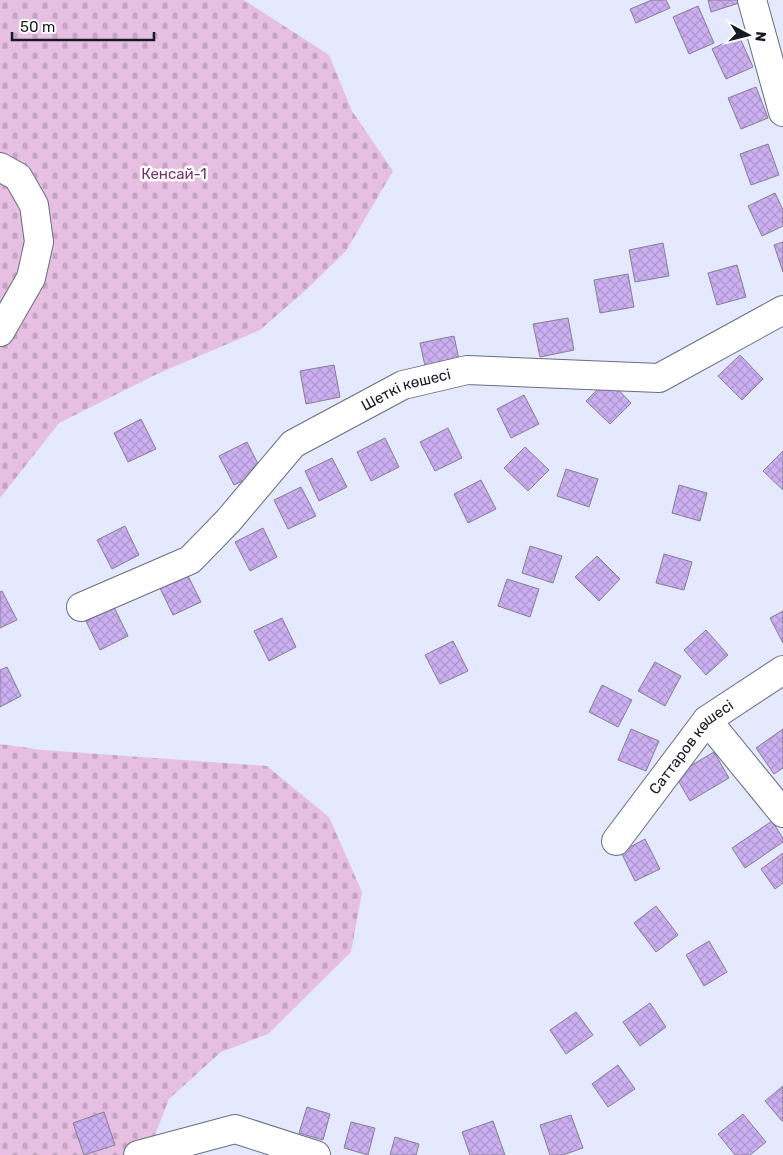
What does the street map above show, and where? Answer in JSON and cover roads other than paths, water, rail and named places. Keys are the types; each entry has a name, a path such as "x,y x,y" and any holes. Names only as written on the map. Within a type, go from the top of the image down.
{"street":[{"path":"752,0 783,112"},
{"path":"0,167 18,177 34,205 39,242 31,278 0,332"},
{"name":"Шеткі көшесі","path":"82,606 190,560 228,521 293,444 404,385 467,370 659,378 783,310"},
{"name":"Саттаров көшесі","path":"616,841 707,720 783,670"},
{"path":"707,720 783,813"},
{"path":"138,1155 235,1129 316,1155"}],"park label":[{"name":"Кенсай-1","path":"174,174"}]}
